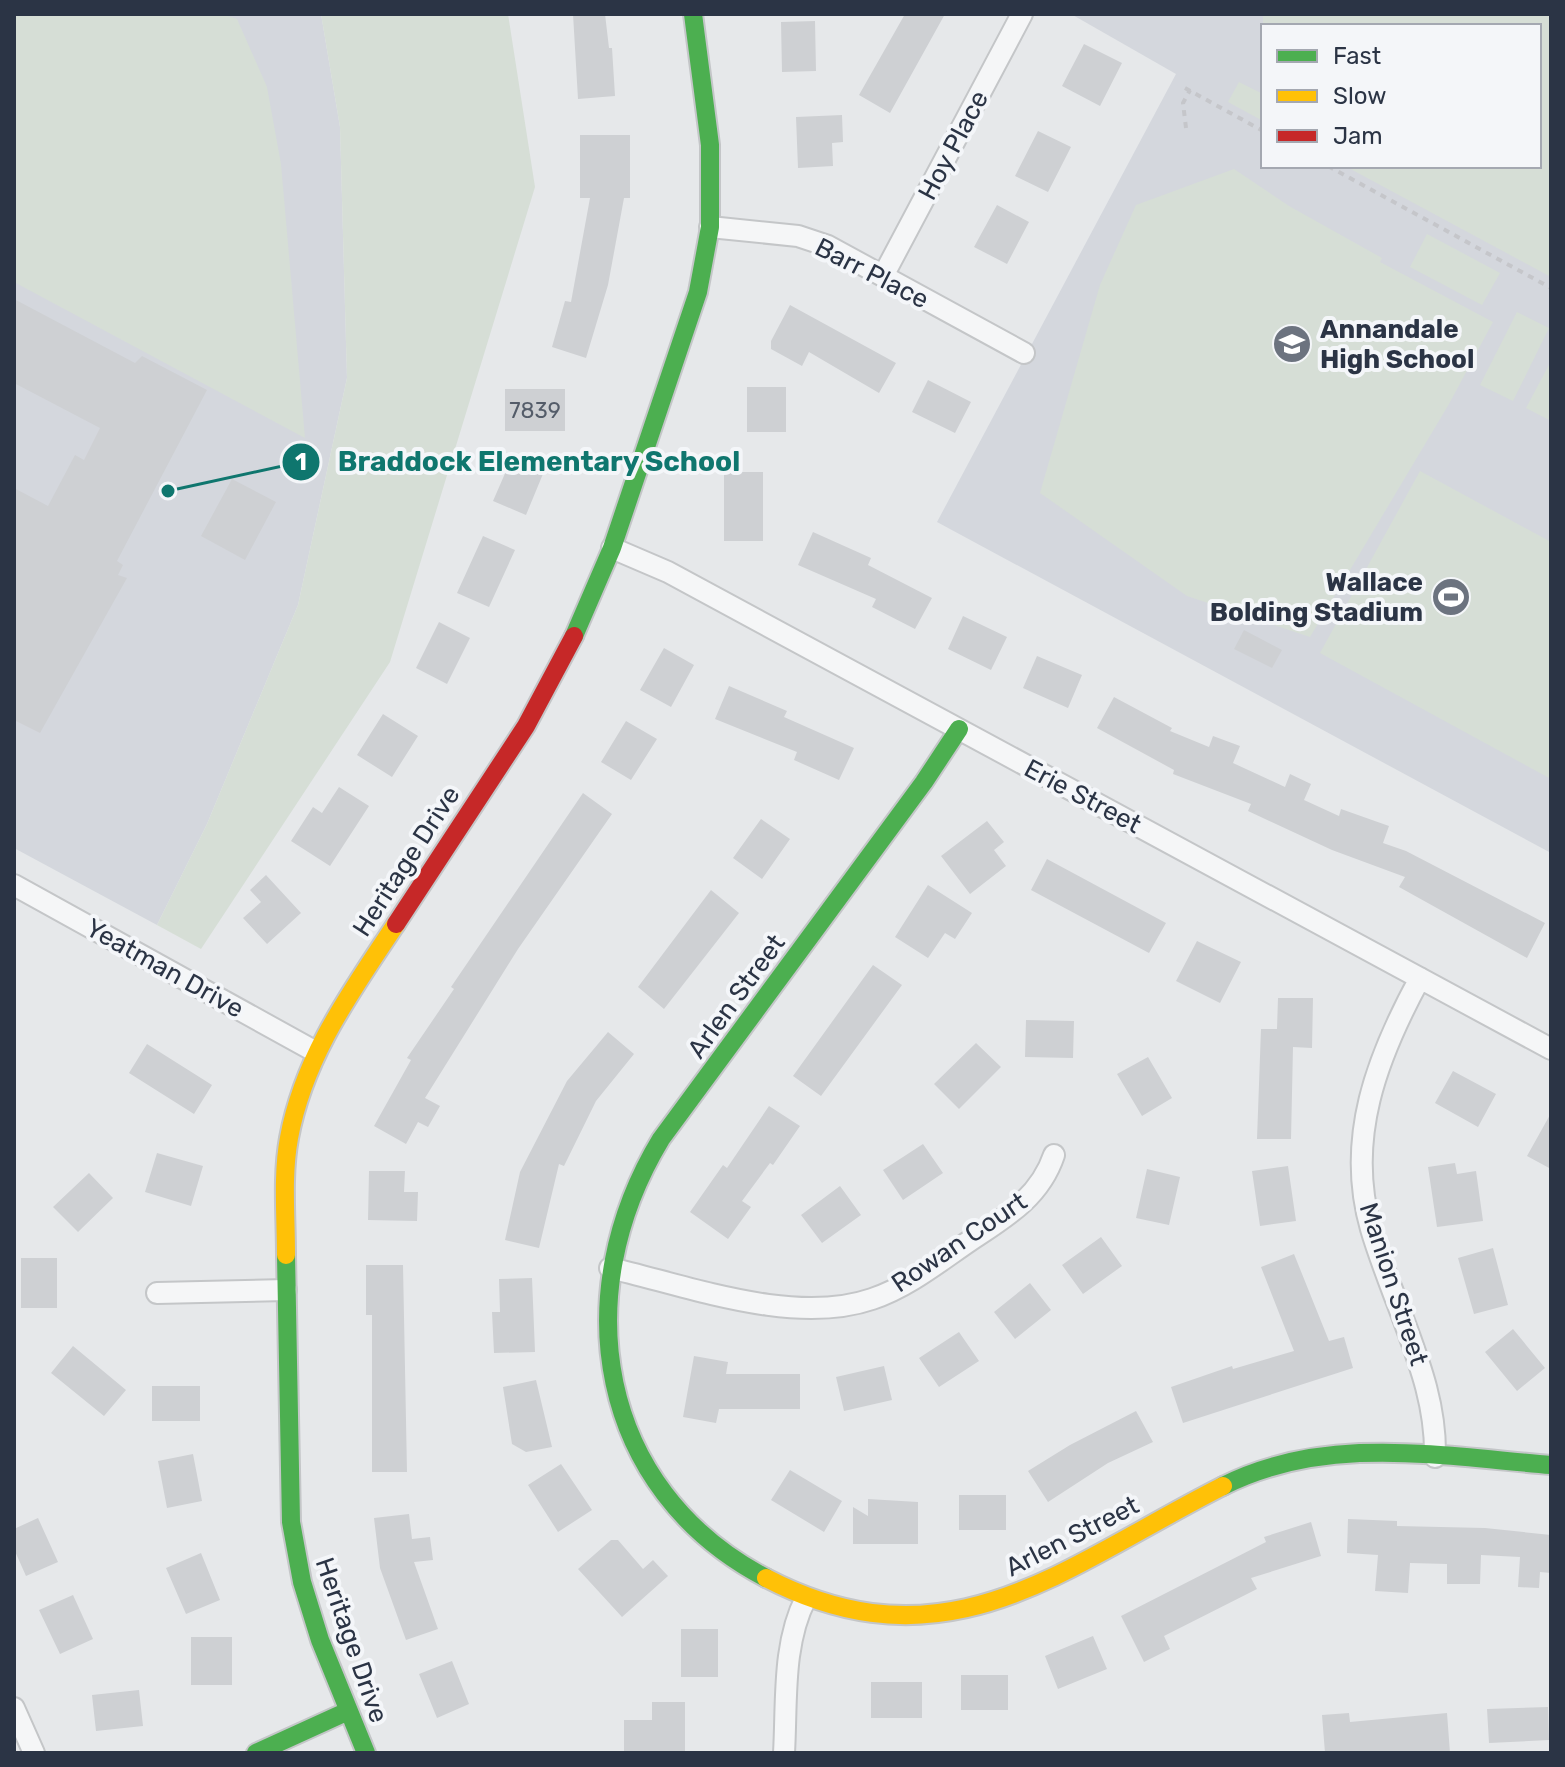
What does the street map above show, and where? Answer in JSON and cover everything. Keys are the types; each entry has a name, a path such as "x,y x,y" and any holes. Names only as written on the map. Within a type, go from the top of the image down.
{"street":[{"name":"Heritage Drive","path":"366,1753 346,1712 308,1607 293,1537 288,1480 286,1290 285,1183 289,1139 300,1094 316,1052 337,1013 526,726 567,651 612,548 681,349 698,292 710,227 710,145 693,14"},
{"name":"Hoy Place","path":"883,276 1022,14"},
{"name":"Barr Place","path":"710,227 798,236 828,246 1024,353"},
{"name":"Erie Street","path":"612,548 668,572 1551,1049"},
{"name":"Arlen Street","path":"959,729 924,782 653,1153 619,1228 610,1268 607,1308 610,1372 616,1404 636,1450 681,1512 711,1542 764,1578 806,1598 887,1614 914,1615 979,1607 1034,1589 1220,1487 1279,1462 1319,1454 1354,1453 1551,1465"},
{"name":"Yeatman Drive","path":"14,885 316,1052"},
{"name":"Manion Street","path":"1420,978 1377,1065 1366,1106 1362,1159 1371,1228 1430,1394 1436,1425 1435,1457"},
{"name":"Rowan Court","path":"610,1268 783,1308 845,1307 908,1282 1018,1209 1037,1188 1054,1155"},
{"path":"157,1293 286,1290"},
{"path":"784,1753 793,1629 806,1598"},
{"path":"14,1708 34,1753"},
{"path":"256,1753 346,1712"}],"path":[{"path":"1186,128 1183,103 1187,89 1261,130"},
{"path":"1332,168 1551,288"}],"shaded area":[{"path":"14,14 321,14 340,127 347,378 298,605 207,824 157,925 14,848"},
{"path":"14,14 222,14 237,19 267,87 281,164 305,438 14,282"},
{"path":"321,14 508,14 535,187 390,662 201,949 157,925 207,824 298,605 347,378 340,127"},
{"name":"Annandale High School","path":"1071,14 1551,14 1551,853 937,522 1176,74"},
{"path":"1263,14 1551,14 1551,277 1349,168 1541,168 1541,24 1263,24"},
{"path":"1239,82 1261,93 1261,120 1228,102"},
{"path":"1234,169 1289,206 1382,258 1380,262 1493,322 1449,404 1310,637 1187,596 1040,493 1100,285 1136,205"},
{"path":"1427,234 1500,273 1482,305 1410,267"},
{"path":"1517,312 1549,328 1513,401 1480,385"},
{"path":"1551,361 1551,421 1526,408"},
{"name":"Wallace Bolding Stadium","path":"1420,471 1551,542 1551,779 1320,653"}],"building":[{"path":"573,14 605,14 609,48 612,48 615,96 578,99"},
{"path":"905,14 945,14 890,113 859,95"},
{"path":"815,21 816,71 782,72 781,22"},
{"path":"1084,44 1122,63 1100,106 1062,86"},
{"path":"842,115 843,142 832,143 833,166 798,168 796,117"},
{"path":"1038,131 1071,147 1048,192 1015,176"},
{"path":"580,135 630,135 630,198 624,198 608,285 586,358 552,347 565,301 571,302 590,198 580,198"},
{"path":"997,205 1029,222 1007,264 974,247"},
{"path":"14,299 135,363 142,356 207,390 117,561 123,565 118,575 127,578 40,733 14,720 14,488 48,506 75,455 84,460 100,428 14,383"},
{"path":"790,305 896,363 879,393 809,352 802,366 771,349 771,341"},
{"path":"928,380 971,402 955,433 912,412"},
{"path":"747,387 786,387 786,432 747,432"},
{"path":"505,389 565,389 565,431 505,431"},
{"path":"513,455 545,469 526,515 493,501"},
{"path":"724,472 763,472 763,541 724,541"},
{"path":"232,479 276,502 245,560 201,536"},
{"path":"813,532 871,558 868,565 932,598 915,629 872,607 876,599 798,565"},
{"path":"483,536 515,550 489,607 457,593"},
{"path":"963,616 1007,637 991,670 948,649"},
{"path":"439,622 470,638 447,684 416,668"},
{"path":"1244,630 1282,650 1272,668 1234,649"},
{"path":"664,648 694,665 671,707 640,690"},
{"path":"1037,656 1082,675 1068,708 1023,688"},
{"path":"729,686 787,711 784,717 854,748 839,780 794,760 797,752 715,719"},
{"path":"1114,697 1172,728 1170,731 1209,747 1213,736 1240,746 1233,763 1285,787 1290,774 1311,784 1304,800 1339,816 1341,809 1389,826 1383,843 1406,851 1545,923 1527,958 1399,887 1405,877 1332,850 1248,811 1251,804 1173,774 1174,770 1097,728"},
{"path":"383,714 418,736 392,777 357,755"},
{"path":"626,721 657,739 631,780 601,762"},
{"path":"339,787 369,806 330,866 291,841 313,807 322,813"},
{"path":"583,793 612,814 518,949 425,1098 440,1106 428,1127 418,1122 406,1144 374,1126 411,1060 407,1058 454,989 451,987"},
{"path":"761,819 790,839 762,879 733,858"},
{"path":"987,821 1004,842 994,850 1006,866 970,894 941,856"},
{"path":"1047,859 1166,923 1149,953 1031,890"},
{"path":"266,875 301,913 267,944 243,918 261,902 250,890"},
{"path":"928,885 972,913 955,939 945,933 928,958 895,937"},
{"path":"711,890 739,913 664,1009 638,987"},
{"path":"1197,941 1241,962 1220,1003 1176,981"},
{"path":"873,965 902,985 821,1096 793,1076"},
{"path":"1278,998 1313,998 1312,1048 1293,1047 1291,1139 1257,1139 1261,1029 1277,1029"},
{"path":"1026,1020 1074,1021 1073,1058 1025,1057"},
{"path":"608,1032 634,1054 596,1101 564,1166 559,1164 539,1248 505,1240 520,1172 567,1081"},
{"path":"976,1043 1001,1067 959,1109 934,1084"},
{"path":"147,1044 212,1085 194,1114 129,1073"},
{"path":"1148,1057 1172,1098 1142,1116 1117,1074"},
{"path":"1453,1071 1496,1094 1478,1127 1435,1103"},
{"path":"769,1106 800,1126 773,1165 770,1163 742,1201 751,1207 728,1239 690,1212 723,1165 727,1168"},
{"path":"1551,1113 1551,1169 1527,1156"},
{"path":"923,1144 943,1173 903,1200 883,1170"},
{"path":"157,1153 203,1166 191,1206 145,1192"},
{"path":"1455,1163 1457,1174 1476,1171 1483,1221 1437,1227 1428,1167"},
{"path":"1288,1166 1296,1221 1260,1226 1252,1171"},
{"path":"1147,1169 1180,1177 1169,1225 1136,1218"},
{"path":"369,1171 405,1171 404,1192 418,1192 417,1221 368,1220"},
{"path":"89,1173 113,1198 78,1232 53,1207"},
{"path":"840,1186 861,1215 822,1243 801,1215"},
{"path":"1101,1237 1122,1266 1083,1294 1062,1265"},
{"path":"1493,1248 1508,1305 1474,1314 1458,1258"},
{"path":"1294,1254 1329,1341 1344,1337 1353,1368 1183,1423 1171,1387 1232,1366 1233,1369 1294,1351 1261,1267"},
{"path":"21,1258 57,1258 57,1308 21,1308"},
{"path":"366,1265 403,1265 407,1472 372,1472 372,1315 366,1315"},
{"path":"532,1278 535,1352 494,1353 492,1312 500,1312 499,1279"},
{"path":"1030,1283 1051,1310 1015,1339 994,1312"},
{"path":"1513,1329 1545,1368 1517,1391 1485,1352"},
{"path":"959,1332 979,1361 939,1387 919,1358"},
{"path":"73,1346 126,1390 104,1416 51,1373"},
{"path":"694,1356 728,1362 726,1374 800,1374 800,1409 719,1409 716,1423 683,1417"},
{"path":"884,1366 892,1400 844,1411 836,1377"},
{"path":"536,1380 552,1447 526,1452 512,1444 503,1387"},
{"path":"152,1386 200,1386 200,1421 152,1421"},
{"path":"1136,1411 1153,1442 1108,1463 1048,1502 1028,1471"},
{"path":"193,1454 202,1501 167,1508 158,1461"},
{"path":"561,1464 592,1510 558,1532 528,1485"},
{"path":"790,1470 842,1501 824,1532 771,1500"},
{"path":"959,1495 1006,1495 1006,1530 959,1530"},
{"path":"868,1499 918,1502 918,1544 853,1544 853,1507 868,1516"},
{"path":"409,1514 412,1539 430,1537 433,1560 414,1562 438,1629 406,1640 380,1568 374,1518"},
{"path":"38,1518 58,1562 26,1576 14,1549 14,1529"},
{"path":"1348,1519 1397,1521 1397,1526 1485,1528 1551,1535 1551,1573 1540,1572 1539,1588 1518,1587 1520,1557 1481,1555 1480,1584 1447,1584 1447,1564 1410,1563 1408,1593 1375,1591 1378,1555 1347,1553"},
{"path":"1311,1522 1321,1556 1251,1578 1257,1589 1164,1636 1170,1649 1144,1662 1121,1616 1266,1542 1264,1537"},
{"path":"611,1540 618,1540 643,1569 653,1560 668,1576 622,1617 578,1569"},
{"path":"201,1553 220,1600 186,1614 166,1568"},
{"path":"73,1595 93,1639 60,1654 39,1610"},
{"path":"681,1629 718,1629 718,1677 681,1677"},
{"path":"1093,1636 1107,1669 1058,1689 1045,1656"},
{"path":"191,1637 232,1637 232,1685 191,1685"},
{"path":"452,1661 469,1704 437,1718 419,1674"},
{"path":"961,1675 1008,1675 1008,1710 961,1710"},
{"path":"871,1682 922,1682 922,1718 871,1718"},
{"path":"139,1690 143,1726 96,1731 92,1695"},
{"path":"652,1702 685,1702 685,1751 624,1751 624,1720 652,1720"},
{"path":"1548,1707 1549,1740 1489,1743 1487,1709"},
{"path":"1349,1713 1350,1722 1447,1713 1450,1753 1325,1753 1322,1715"}],"traffic: fast":[{"path":"574,636 612,548 698,292 710,227 710,145 693,14"},
{"path":"766,1578 709,1540 665,1494 633,1441 614,1383 608,1323 614,1260 632,1199 661,1139 924,782 959,729"},
{"path":"286,1255 291,1522 302,1582 320,1640 366,1753"},
{"path":"1223,1486 1262,1470 1343,1454 1426,1454 1551,1465"},
{"path":"256,1753 346,1712"}],"traffic: slow":[{"path":"286,1255 286,1167 296,1108 331,1026 396,924"},
{"path":"766,1578 832,1605 893,1615 950,1611 1004,1597 1058,1575 1223,1486"}],"traffic: jam":[{"path":"396,924 526,726 574,636"}],"place":[{"name":"Annandale High School","path":"1292,344"},
{"name":"Braddock Elementary School","path":"168,491"},
{"name":"Wallace Bolding Stadium","path":"1451,597"}]}
